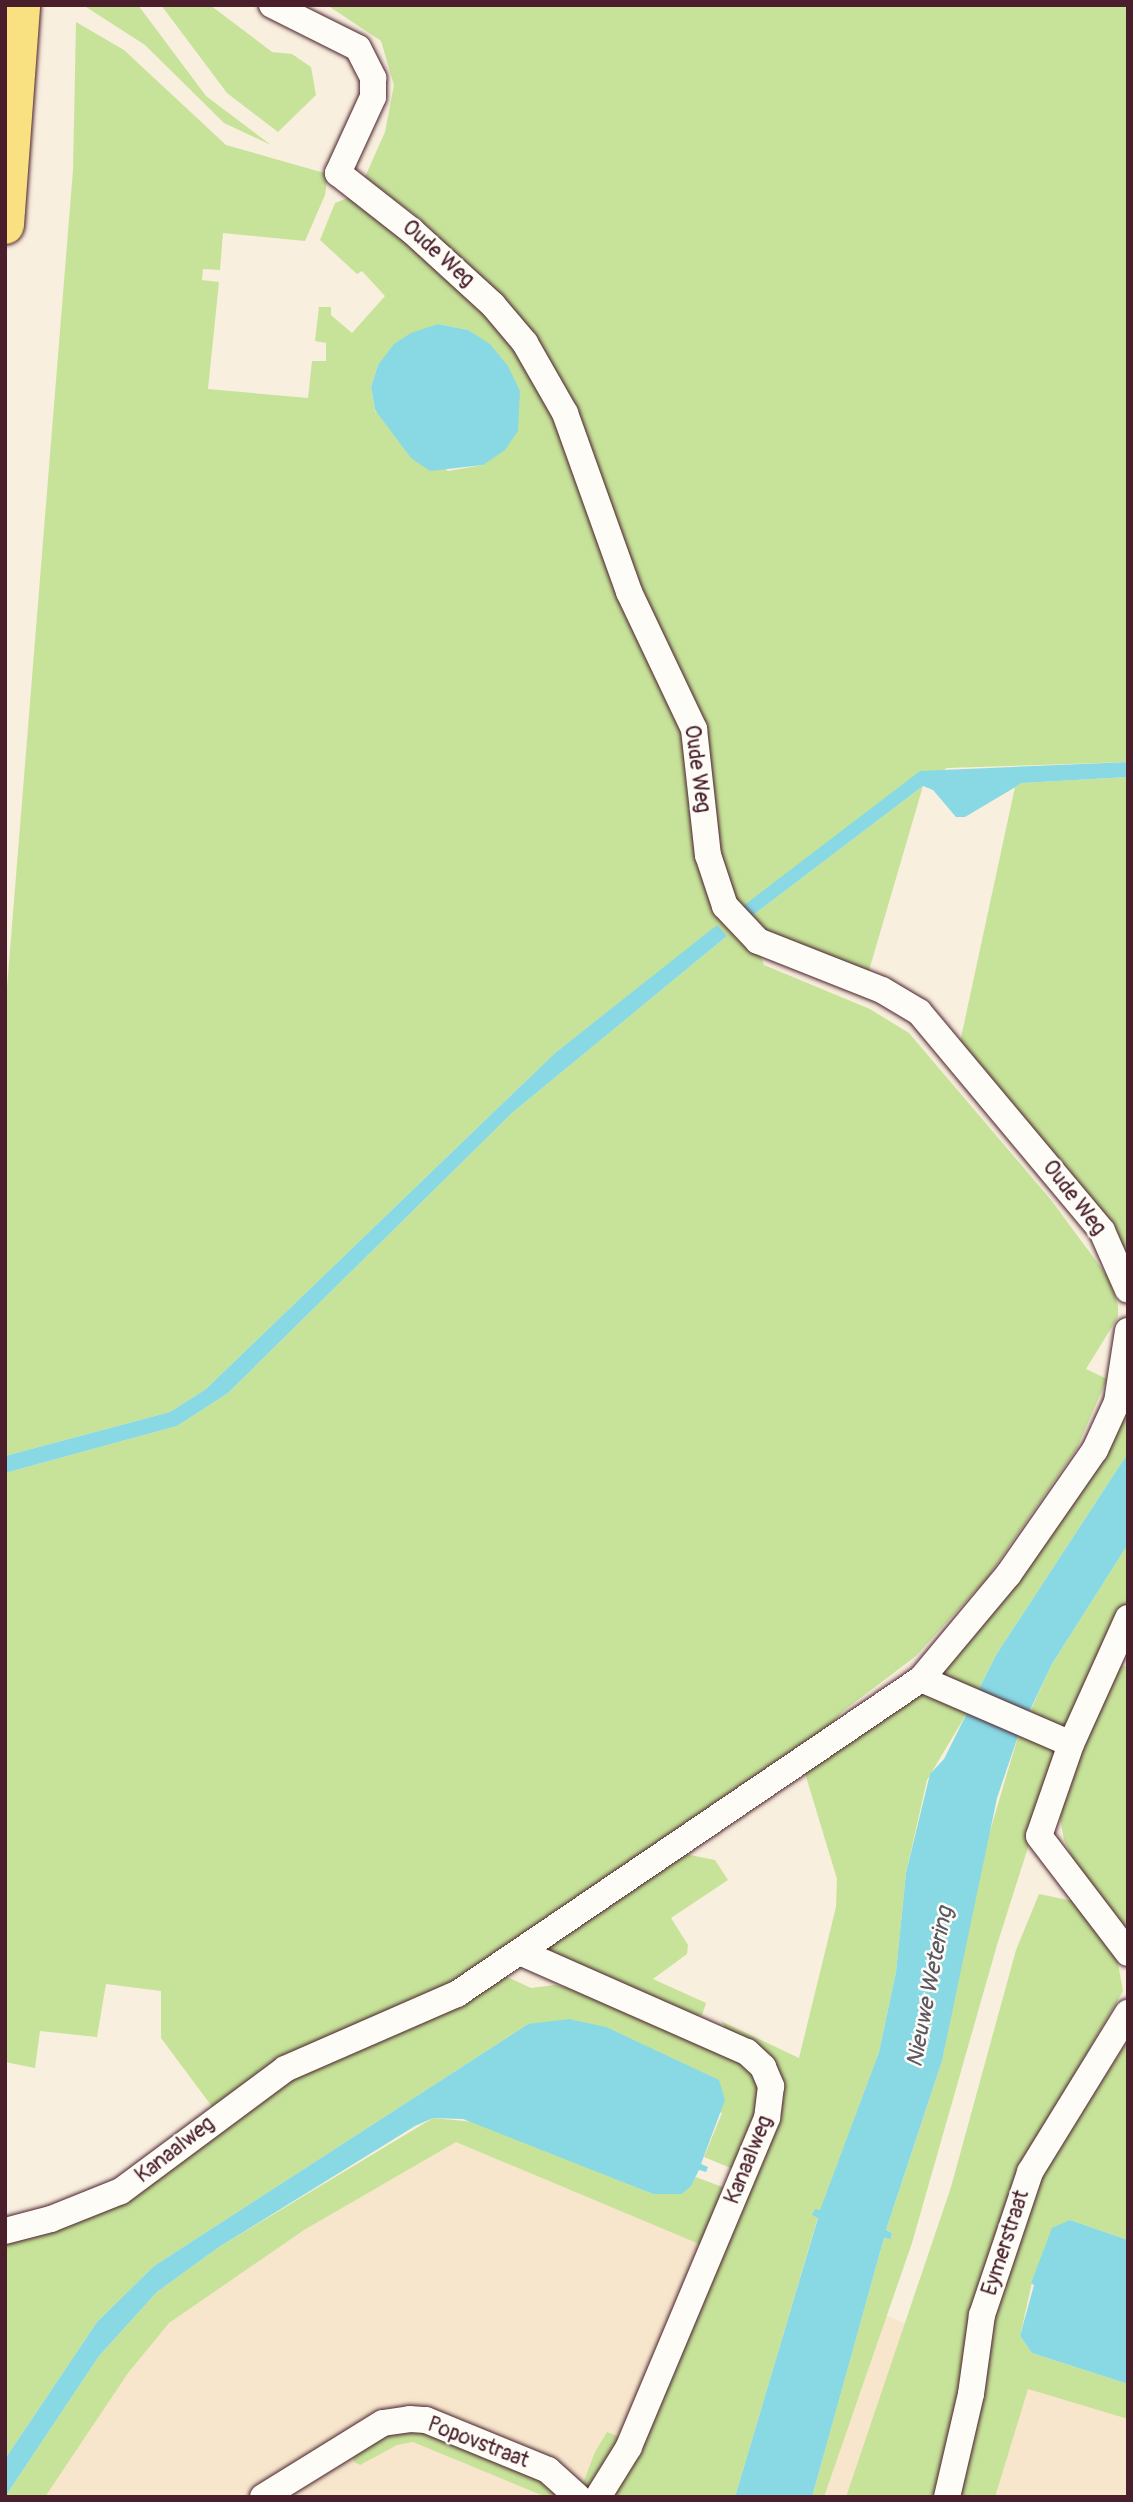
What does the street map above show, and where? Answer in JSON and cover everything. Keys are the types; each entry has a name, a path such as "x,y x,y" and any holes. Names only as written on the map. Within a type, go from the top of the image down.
{"highway":[{"path":"5,225 21,5"}],"street":[{"name":"Oude Weg","path":"272,5 344,37 358,48 370,69 373,97 338,173 404,223 493,305 546,376 565,413 629,592 687,707 694,729 710,864 732,916 758,941 881,990 919,1012 1102,1231 1128,1290"},
{"path":"1060,1739 932,1684 1095,1450 1117,1402 1128,1331"},
{"path":"1128,1618 1060,1739 1044,1825 1128,1953"},
{"name":"Kanaalweg","path":"5,2231 51,2219 121,2191 285,2069 434,2007 932,1684"},
{"name":"Kanaalweg","path":"520,1952 747,2052 763,2067 771,2086 767,2118 629,2447 598,2497"},
{"name":"Eymerstraat","path":"947,2497 971,2394 982,2315 1030,2172 1128,2013"},
{"name":"Popovstraat","path":"263,2497 383,2423 410,2419 426,2420 548,2470 578,2497"}],"shaded area":[{"path":"449,2129 956,2345 1128,2401 1128,2497 33,2497 146,2332"}],"green space":[{"path":"83,5 138,5 206,96 271,145 224,123 145,45"},
{"path":"161,5 210,5 272,52 292,54 311,67 316,95 278,132 227,93"},
{"path":"327,5 1128,5 1128,762 947,768 744,906 753,915 923,786 868,974 765,933 724,887 655,629 590,468 459,258 419,218 365,177 385,132 394,85 381,41"},
{"path":"76,22 124,50 226,145 328,174 325,195 305,241 223,233 220,270 203,269 202,280 219,282 208,389 308,398 312,361 326,361 326,343 315,341 319,307 331,307 331,315 352,333 385,296 362,271 357,274 320,240 335,203 353,196 444,266 522,358 558,429 619,598 684,733 697,847 757,946 764,965 870,1009 909,1033 1051,1200 1108,1277 1118,1305 1118,1317 1086,1369 1107,1379 1077,1448 987,1578 916,1656 842,1712 801,1758 480,1975 216,2112 161,2038 161,1991 106,1984 97,2037 40,2031 35,2068 5,2062 5,1473 177,1426 228,1393 512,1113 727,936 717,926 555,1053 206,1389 170,1412 5,1456 5,1012 73,170","holes":["438,324 468,330 483,465 448,471 375,411 371,387 378,365"]},
{"path":"1128,777 1128,1267 959,1047 1015,787 1022,783"},
{"path":"1128,1366 1128,1453 996,1655 976,1695 941,1679 940,1663 1018,1570"},
{"path":"1128,1544 1128,1603 1071,1724 1063,1727 1027,1718 1052,1664"},
{"path":"1119,1665 1128,1667 1128,1938 1086,1885 1064,1840 1058,1807 1085,1735"},
{"path":"916,1692 970,1708 927,1780 906,1873 896,1972 879,2052 820,2211 812,2215 818,2217 735,2497 606,2497 778,2109 721,2021 799,2058 836,1907 837,1879 804,1770"},
{"path":"1019,1733 1047,1744 1057,1756 997,1945 912,2243 824,2497 812,2497 884,2238 891,2239 892,2233 886,2230 942,2061 980,1865"},
{"path":"675,1852 715,1860 728,1880 671,1918 688,1945 687,1954 653,1979 706,2003 702,2015 690,2018 548,1956 542,1944"},
{"path":"1039,1894 1073,1901 1117,1958 1123,1991 1034,2145 935,2497 846,2497 951,2187 1016,1950"},
{"path":"499,1973 531,1988 554,1985 602,1994 743,2059 763,2088 738,2171 704,2157 722,2113 528,2024 154,2266 97,2322 5,2459 5,2238 47,2227 255,2096"},
{"path":"1128,2040 1128,2240 1070,2220 1033,2278 1020,2336 1032,2353 1128,2384 1128,2419 1028,2389 995,2497 955,2497 993,2316 1033,2187"},
{"path":"433,2118 475,2122 653,2194 682,2194 696,2177 730,2190 625,2442 588,2496 583,2483 595,2452 607,2432 622,2438 704,2246 456,2142 304,2230 169,2323 128,2373 45,2497 5,2497 99,2356 157,2292 219,2247"},
{"path":"423,2432 547,2482 563,2497 546,2497 413,2442 397,2445 360,2465 354,2462 353,2455 389,2433"}],"water":[{"path":"438,324 468,330 490,344 508,366 520,391 518,431 505,450 483,465 430,471 411,458 375,410 371,387 378,365 394,344 411,333"},
{"path":"1128,762 1128,777 1022,783 965,817 956,817 933,790 923,786 753,915 743,906 920,771"},
{"path":"717,925 727,936 512,1113 228,1393 177,1426 5,1473 5,1456 170,1412 206,1389 555,1053"},
{"name":"Nieuwe Wetering","path":"1128,1453 1128,1544 1052,1664 1019,1733 997,1798 942,2061 886,2230 892,2233 891,2239 884,2238 812,2497 735,2497 818,2218 812,2215 815,2209 820,2210 879,2052 896,1972 906,1873 930,1774 944,1759 996,1655"},
{"path":"569,2019 606,2027 719,2080 725,2100 701,2164 708,2167 706,2172 699,2170 691,2186 682,2194 653,2194 463,2119 433,2118 415,2126 219,2247 157,2292 99,2356 5,2497 5,2459 97,2322 154,2266 528,2024"},
{"path":"1070,2220 1128,2240 1128,2384 1032,2353 1020,2336 1034,2285 1031,2283 1052,2228"}]}
